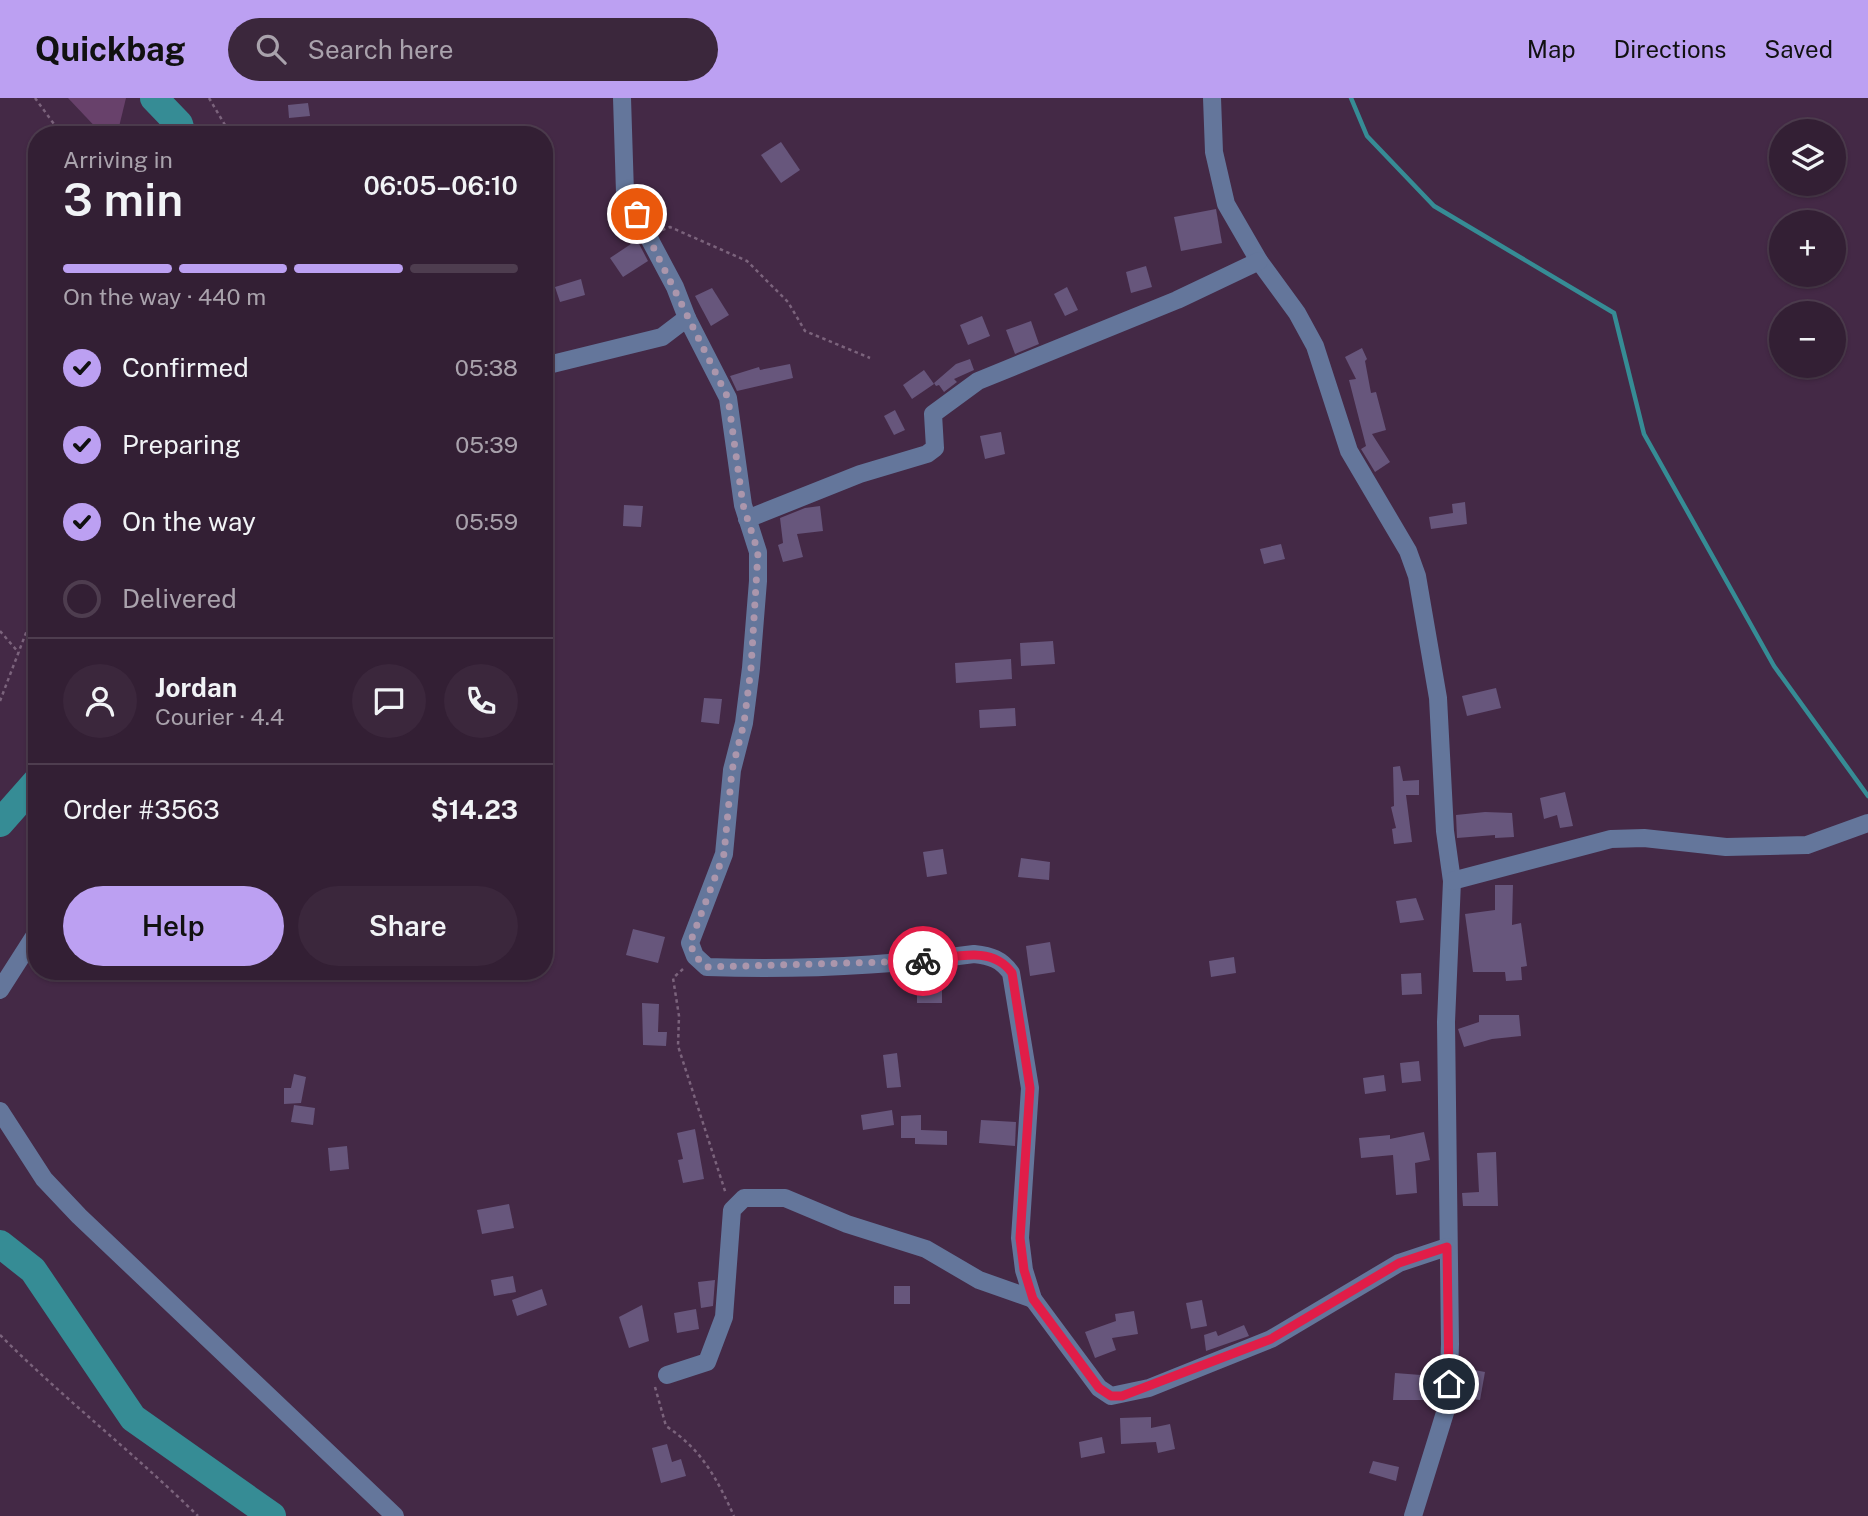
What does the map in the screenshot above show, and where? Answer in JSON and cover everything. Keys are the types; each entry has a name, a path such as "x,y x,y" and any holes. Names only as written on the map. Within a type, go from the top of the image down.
{"street":[{"path":"622,98 625,192 649,235 728,398 747,519 758,552 751,668 744,723 732,770 724,854 690,943 695,956 707,967 735,968 887,963 974,954 990,956 1004,962 1012,973 1030,1088 1020,1238 1033,1299 1099,1388 1111,1396 1122,1396 1271,1339 1399,1263 1447,1247"},
{"path":"1212,98 1218,179 1226,204 1259,261 1297,313 1315,346 1349,452 1408,551 1418,576 1438,698 1445,831 1452,881 1446,1022 1450,1345 1448,1403 1413,1516"},
{"path":"747,519 860,474 927,454 935,447 933,414 978,381 1177,300 1259,261"},
{"path":"553,364 662,337 687,318"},
{"path":"1452,881 1611,839 1644,838 1758,848 1807,845 1868,824"},
{"path":"0,990 28,946"},
{"path":"0,1111 44,1179 79,1216 395,1516"},
{"path":"667,1375 707,1362 723,1317 732,1210 744,1198 785,1198 847,1224 926,1249 979,1280 1033,1299"}],"path":[{"path":"35,98 55,126"},
{"path":"209,98 226,126"},
{"path":"649,235 670,227 747,261 788,302 805,331 870,358"},
{"path":"0,701 28,628"},
{"path":"0,631 19,653"},
{"path":"695,956 673,978 679,1016 678,1046 732,1210"},
{"path":"0,1335 84,1415 138,1457 198,1516"},
{"path":"667,1375 655,1387 666,1426 692,1443 718,1480 734,1516"}],"shaded area":[{"path":"68,98 126,98 119,126 94,126"}],"building":[{"path":"308,103 310,116 289,118 288,105"},
{"path":"781,142 800,170 781,183 761,155"},
{"path":"1216,209 1222,243 1181,251 1174,217"},
{"path":"637,240 648,261 623,277 610,258"},
{"path":"1146,266 1152,287 1131,293 1126,272"},
{"path":"581,279 585,295 560,302 555,287"},
{"path":"1067,287 1078,310 1065,316 1054,294"},
{"path":"712,288 729,315 711,326 695,296"},
{"path":"982,316 990,336 968,345 960,325"},
{"path":"1031,321 1039,344 1015,354 1006,330"},
{"path":"1362,348 1367,359 1365,361 1371,393 1376,392 1386,430 1372,434 1390,462 1375,472 1361,449 1366,446 1349,380 1356,379 1345,357"},
{"path":"970,359 974,370 954,379 957,382 944,392 939,385 936,386 934,383 956,364"},
{"path":"790,364 793,378 737,391 730,376 759,367 760,370"},
{"path":"924,370 934,384 912,399 903,385"},
{"path":"895,410 905,430 894,435 884,416"},
{"path":"1001,432 1005,454 985,459 980,436"},
{"path":"1465,502 1467,524 1431,529 1429,517 1453,513 1452,504"},
{"path":"624,505 643,506 641,527 623,526"},
{"path":"820,506 823,531 797,534 803,557 783,562 778,545 783,543 780,518 805,508"},
{"path":"1281,544 1285,559 1264,564 1260,549"},
{"path":"1053,641 1055,664 1021,666 1020,643"},
{"path":"1011,659 1012,679 956,683 955,663"},
{"path":"1496,688 1501,708 1467,716 1462,696"},
{"path":"704,698 722,699 719,724 701,722"},
{"path":"1015,708 1016,726 980,728 979,710"},
{"path":"1400,766 1403,781 1419,780 1419,795 1406,795 1412,842 1394,844 1392,829 1396,828 1391,807 1394,806 1393,767"},
{"path":"1565,792 1573,826 1560,828 1557,815 1544,819 1540,798"},
{"path":"1512,813 1514,837 1495,838 1495,835 1457,838 1456,815"},
{"path":"943,849 947,874 927,877 923,852"},
{"path":"1021,858 1050,862 1049,880 1018,877"},
{"path":"1495,885 1513,885 1512,925 1521,923 1527,966 1521,967 1522,980 1506,981 1505,972 1473,972 1465,914 1495,910"},
{"path":"1416,898 1424,920 1400,923 1396,901"},
{"path":"633,929 665,937 658,963 626,955"},
{"path":"1050,942 1055,972 1030,976 1026,946"},
{"path":"1234,957 1236,973 1211,977 1209,961"},
{"path":"1421,973 1422,994 1402,995 1401,974"},
{"path":"917,981 942,981 942,1003 917,1003"},
{"path":"642,1003 659,1004 658,1032 667,1032 666,1046 643,1045"},
{"path":"1479,1015 1519,1015 1521,1036 1492,1039 1464,1047 1458,1029 1479,1022"},
{"path":"897,1053 901,1087 887,1088 883,1055"},
{"path":"1419,1061 1421,1081 1402,1083 1400,1063"},
{"path":"294,1074 306,1077 301,1103 284,1104 284,1088 291,1088"},
{"path":"1384,1075 1386,1091 1365,1094 1363,1078"},
{"path":"294,1105 315,1108 313,1125 291,1122"},
{"path":"892,1110 894,1125 863,1130 861,1115"},
{"path":"921,1115 921,1130 947,1131 947,1145 915,1144 915,1138 901,1138 901,1116"},
{"path":"981,1120 1016,1122 1015,1146 979,1143"},
{"path":"695,1129 704,1179 683,1183 678,1160 683,1159 677,1133"},
{"path":"1424,1132 1430,1160 1415,1163 1417,1193 1396,1195 1393,1155 1361,1158 1359,1138 1390,1135 1390,1139"},
{"path":"347,1146 349,1169 330,1171 328,1148"},
{"path":"1496,1152 1498,1206 1463,1206 1462,1193 1479,1192 1477,1153"},
{"path":"509,1204 514,1228 482,1234 477,1210"},
{"path":"513,1276 516,1292 494,1296 491,1280"},
{"path":"715,1280 713,1306 701,1308 698,1282"},
{"path":"894,1286 910,1286 910,1304 894,1304"},
{"path":"542,1289 547,1305 517,1316 512,1300"},
{"path":"1202,1300 1207,1326 1191,1329 1186,1303"},
{"path":"642,1305 649,1341 629,1348 619,1317"},
{"path":"696,1309 699,1329 677,1333 674,1313"},
{"path":"1134,1311 1138,1334 1112,1338 1116,1350 1095,1358 1085,1332 1116,1321 1115,1314"},
{"path":"1244,1325 1249,1336 1206,1351 1204,1335 1216,1331 1218,1336"},
{"path":"1469,1369 1485,1372 1480,1400 1464,1398"},
{"path":"1395,1373 1421,1375 1420,1386 1437,1387 1437,1400 1393,1400"},
{"path":"1151,1417 1151,1428 1170,1424 1175,1449 1158,1453 1156,1442 1121,1444 1120,1418"},
{"path":"1102,1437 1105,1453 1081,1458 1079,1442"},
{"path":"667,1444 672,1462 681,1459 686,1476 661,1483 652,1448"},
{"path":"1373,1461 1399,1467 1396,1481 1369,1473"}],"waterway":[{"path":"154,98 180,126"},
{"path":"1351,98 1367,136 1434,206 1614,313 1644,434 1774,666 1868,796"},
{"path":"0,823 28,791"},
{"path":"0,1244 33,1270 133,1418 272,1516"}],"way so far":[{"path":"637,214 728,398 738,453 743,505 758,552 751,668 744,723 732,770 724,854 690,943 695,956 707,967 923,961"}],"route":[{"path":"923,961 974,954 990,956 1004,962 1012,973 1031,1106 1022,1178 1020,1238 1024,1270 1033,1299 1099,1388 1111,1396 1122,1396 1149,1388 1271,1339 1345,1298 1399,1263 1447,1247 1449,1384"}]}
